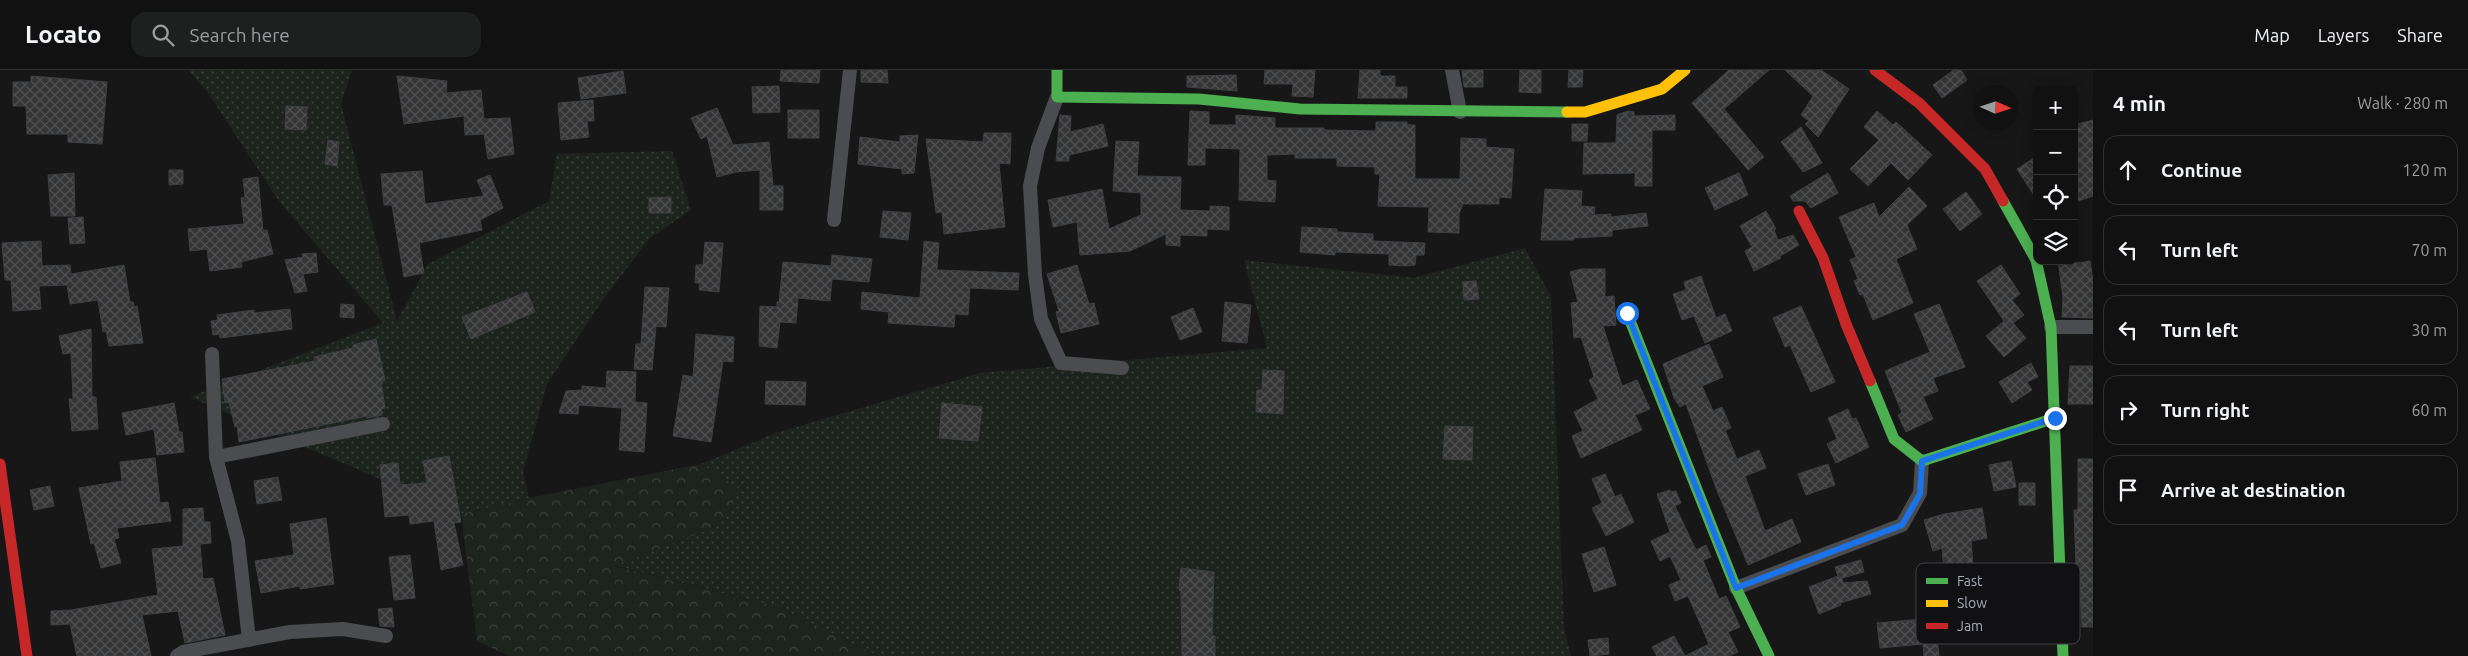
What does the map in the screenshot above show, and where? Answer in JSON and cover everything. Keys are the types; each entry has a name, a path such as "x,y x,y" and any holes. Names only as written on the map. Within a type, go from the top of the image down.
{"street":[{"path":"834,220 850,70"},
{"path":"1057,70 1057,98 1038,148 1030,186 1035,275 1041,319 1061,363 1122,368"},
{"path":"1452,70 1460,112"},
{"path":"1057,98 1199,99 1300,109 1585,112 1662,88 1685,70"},
{"path":"1875,70 1919,103 1985,169 2036,260 2051,327 2060,563"},
{"path":"1799,211 1823,258 1846,324 1894,439 1922,461"},
{"path":"1627,313 1736,588 1769,656"},
{"path":"2051,327 2093,327"},
{"path":"212,354 216,457 238,541 249,640"},
{"path":"1922,461 2055,418"},
{"path":"216,457 383,424"},
{"path":"1736,588 1902,525 1920,494 1922,461"},
{"path":"0,464 27,656"},
{"path":"177,656 183,652 290,632 342,629 386,636"}],"green space":[{"path":"188,70 352,70 341,104 397,321 428,264 549,201 557,154 672,151 691,210 649,239 602,301 547,384 523,472 529,498 461,514 190,397 383,323 278,200 208,93"},
{"path":"1525,248 1551,297 1564,629 1571,656 878,656 778,607 613,565 715,527 740,490 701,464 776,433 980,373 1267,348 1244,260 1414,278"},
{"path":"701,464 741,490 715,527 614,566 778,607 878,656 509,656 477,641 461,514 529,498"}],"building":[{"path":"781,70 820,70 819,83 780,81"},
{"path":"861,70 887,70 888,83 861,82"},
{"path":"1265,70 1315,70 1313,97 1292,96 1293,84 1264,84"},
{"path":"1360,70 1380,70 1380,76 1395,76 1395,87 1407,87 1407,98 1358,98"},
{"path":"1462,70 1483,70 1483,87 1464,87"},
{"path":"1520,70 1541,70 1541,93 1519,92"},
{"path":"1569,70 1583,70 1582,87 1568,87"},
{"path":"1729,70 1769,70 1724,109 1764,157 1748,170 1692,103"},
{"path":"1785,70 1821,70 1849,89 1818,137 1805,124 1809,121 1801,115 1813,96"},
{"path":"1954,70 1961,70 1967,80 1942,98 1933,85"},
{"path":"623,71 626,93 581,99 578,78"},
{"path":"1236,75 1237,91 1187,87 1187,76"},
{"path":"31,76 107,82 102,144 68,142 68,134 27,134 26,106 13,106 13,82 31,82"},
{"path":"397,76 447,81 446,93 481,90 484,119 510,118 514,154 488,159 484,134 465,135 464,116 404,124"},
{"path":"779,86 780,112 753,113 752,87"},
{"path":"593,100 594,121 587,121 589,137 561,140 558,103"},
{"path":"286,106 307,107 306,130 285,129"},
{"path":"717,108 733,145 769,142 773,186 783,186 783,210 760,210 760,170 736,172 717,177 707,136 701,139 691,118"},
{"path":"788,110 819,110 819,138 788,138"},
{"path":"1190,111 1209,112 1209,125 1236,125 1236,115 1275,118 1275,128 1376,131 1376,122 1407,122 1407,125 1415,125 1415,179 1460,179 1461,138 1486,139 1486,147 1514,149 1511,198 1499,197 1499,204 1463,204 1459,214 1459,233 1428,232 1429,207 1378,206 1380,174 1375,174 1375,167 1337,166 1337,158 1295,158 1295,154 1267,155 1267,180 1276,181 1275,202 1239,200 1240,149 1205,148 1205,165 1188,165"},
{"path":"1628,111 1634,112 1634,116 1675,115 1675,130 1652,130 1652,186 1635,186 1635,173 1583,174 1584,143 1616,143 1617,115"},
{"path":"1877,111 1893,125 1896,122 1932,155 1908,180 1891,163 1868,186 1850,169 1879,140 1864,127"},
{"path":"1060,115 1071,116 1070,132 1103,124 1108,146 1069,155 1069,161 1056,161"},
{"path":"2093,120 2093,196 2078,201 2078,130 2078,124"},
{"path":"1572,124 1588,124 1587,141 1572,141"},
{"path":"1801,127 1822,163 1803,172 1781,142"},
{"path":"984,133 1011,133 1010,164 999,163 1005,227 944,234 942,212 936,213 926,139 983,142"},
{"path":"918,135 914,173 902,174 902,169 858,164 860,137 900,142 900,136"},
{"path":"328,140 339,142 337,166 325,164"},
{"path":"1116,141 1139,142 1137,176 1181,177 1180,210 1210,211 1210,206 1229,207 1229,230 1207,229 1207,236 1180,235 1180,246 1166,245 1166,234 1130,251 1080,255 1077,222 1053,227 1048,200 1102,189 1109,229 1141,215 1141,193 1113,191"},
{"path":"2033,159 2033,194 2017,169"},
{"path":"169,170 183,170 183,184 169,185"},
{"path":"422,171 425,204 484,196 477,180 490,175 503,208 480,220 482,230 419,243 424,273 404,277 392,205 384,205 381,174"},
{"path":"74,173 75,216 51,216 48,175"},
{"path":"1739,173 1748,195 1715,210 1705,188"},
{"path":"1828,173 1838,193 1811,208 1805,201 1793,201 1790,196"},
{"path":"258,177 263,231 267,230 273,254 241,262 242,267 210,271 207,249 190,251 188,229 244,224 241,198 245,197 243,179"},
{"path":"1909,187 1927,206 1907,225 1917,249 1896,259 1913,303 1873,320 1863,294 1860,295 1854,281 1858,279 1850,260 1856,257 1839,217 1874,203 1879,217"},
{"path":"1545,189 1582,191 1581,206 1595,207 1594,215 1611,214 1611,217 1646,213 1648,226 1612,230 1612,236 1574,238 1574,240 1541,240"},
{"path":"1966,192 1982,214 1960,231 1943,209"},
{"path":"671,197 671,213 649,213 649,198"},
{"path":"883,211 911,213 908,240 880,237"},
{"path":"1766,211 1776,229 1774,230 1778,240 1793,235 1799,245 1780,256 1781,258 1754,271 1745,251 1752,247 1740,226"},
{"path":"83,217 85,243 70,244 68,218"},
{"path":"1302,227 1337,229 1337,232 1373,234 1373,241 1425,243 1424,255 1416,255 1415,265 1406,266 1389,265 1389,254 1335,252 1335,255 1300,252"},
{"path":"41,241 42,266 70,265 71,274 124,265 130,302 133,302 134,307 137,306 143,343 109,346 106,331 103,332 98,300 70,304 67,285 39,286 41,309 13,311 11,280 5,280 2,243"},
{"path":"924,241 939,243 937,270 1019,273 1018,290 970,288 968,315 955,314 954,327 888,323 889,312 861,309 862,292 920,298"},
{"path":"705,242 723,243 719,292 699,290 700,283 695,283 696,265 703,265"},
{"path":"316,253 318,272 303,274 307,291 295,293 285,260 303,257 302,254"},
{"path":"832,255 872,259 869,282 832,279 830,301 798,298 796,323 780,322 777,348 759,346 760,306 777,307 783,262 831,266"},
{"path":"2090,261 2093,281 2093,318 2062,317 2063,297 2059,265 2078,265 2078,263"},
{"path":"1077,265 1089,304 1094,303 1099,324 1061,333 1056,312 1059,311 1047,274"},
{"path":"2001,265 2020,294 2012,300 2024,315 2013,323 2026,338 2004,357 1986,336 2004,321 1977,281"},
{"path":"1581,269 1605,269 1605,297 1614,296 1616,325 1603,326 1622,386 1637,380 1650,409 1635,415 1642,430 1581,458 1572,436 1583,431 1574,412 1598,399 1589,380 1594,377 1581,337 1574,338 1571,303 1578,302 1570,272"},
{"path":"1701,276 1716,318 1725,314 1732,331 1705,343 1694,316 1682,320 1673,294 1686,290 1684,282"},
{"path":"1476,281 1479,299 1464,300 1463,282"},
{"path":"645,287 669,288 666,327 656,326 652,370 634,369 636,344 641,344"},
{"path":"527,292 535,312 471,339 462,317"},
{"path":"1225,302 1251,305 1247,343 1222,341"},
{"path":"341,304 354,305 354,318 340,317"},
{"path":"1939,304 1965,367 1933,378 1938,391 1923,397 1933,419 1906,432 1898,415 1902,413 1885,371 1930,352 1914,314"},
{"path":"1801,306 1835,382 1811,392 1790,345 1785,347 1773,318"},
{"path":"1193,308 1202,332 1180,340 1171,317"},
{"path":"290,309 292,329 220,338 219,334 213,335 211,321 218,320 217,315 254,310 254,313"},
{"path":"91,329 92,397 96,397 98,429 72,431 69,399 73,399 71,353 63,354 59,336"},
{"path":"696,334 734,337 733,362 723,361 711,442 673,436 683,375 693,377"},
{"path":"376,339 385,380 381,381 385,408 381,409 382,415 368,418 367,416 239,442 237,426 235,427 229,402 225,403 222,379 315,361 314,357 353,348 353,345"},
{"path":"1709,344 1723,377 1702,386 1713,411 1722,407 1731,428 1725,430 1737,459 1759,450 1766,468 1745,476 1765,531 1792,519 1801,542 1748,565 1716,488 1686,404 1680,407 1674,398 1663,364"},
{"path":"2031,363 2038,377 2027,382 2032,390 2012,403 1999,382"},
{"path":"2070,366 2093,366 2093,404 2068,404"},
{"path":"1263,370 1284,371 1283,414 1256,412 1257,390 1262,390"},
{"path":"607,371 636,372 635,402 647,403 644,452 619,450 622,408 579,405 578,414 559,413 566,391 582,390 582,386 606,388"},
{"path":"766,381 806,382 805,405 765,404"},
{"path":"174,403 179,432 182,432 184,452 157,455 154,429 126,435 122,413"},
{"path":"942,403 982,407 978,441 939,438"},
{"path":"1848,409 1852,419 1856,418 1869,447 1836,463 1827,444 1837,439 1828,418"},
{"path":"1445,426 1473,427 1472,460 1443,459"},
{"path":"449,456 461,522 454,523 463,565 441,570 434,521 410,524 409,515 385,517 380,465 398,463 400,485 427,483 423,461"},
{"path":"155,458 160,503 168,502 171,521 117,528 119,538 114,539 121,563 101,568 94,543 91,544 79,488 122,481 120,462"},
{"path":"2078,459 2093,459 2093,627 2082,627 2080,563 2076,563 2074,510 2078,510"},
{"path":"2011,461 2016,487 1994,491 1989,465"},
{"path":"1828,464 1835,485 1806,495 1798,474"},
{"path":"1605,474 1615,497 1621,494 1634,522 1606,536 1592,508 1602,503 1592,479"},
{"path":"278,477 282,500 257,504 254,481"},
{"path":"2019,483 2035,483 2035,505 2019,505"},
{"path":"50,486 54,506 34,510 30,490"},
{"path":"1670,490 1671,492 1676,491 1681,503 1675,506 1696,550 1706,545 1711,557 1703,560 1719,599 1726,596 1740,627 1728,632 1738,652 1729,656 1685,656 1709,644 1688,596 1675,601 1669,585 1681,580 1670,556 1660,561 1651,541 1670,532 1657,494"},
{"path":"203,508 204,522 210,522 211,543 200,544 203,579 213,578 225,635 185,643 178,611 142,615 151,656 77,656 70,624 51,625 51,611 71,610 158,595 152,549 183,546 183,509"},
{"path":"1982,508 1987,538 1971,541 1973,563 1943,563 1942,548 1933,551 1924,520 1944,514"},
{"path":"326,518 334,584 300,589 300,586 261,593 255,561 294,555 290,524"},
{"path":"1604,547 1616,585 1594,592 1582,554"},
{"path":"410,555 415,598 394,600 389,557"},
{"path":"1861,560 1864,572 1842,578 1843,583 1867,581 1871,594 1840,603 1841,605 1819,614 1809,587 1838,576 1835,567"},
{"path":"1181,568 1214,572 1212,636 1215,636 1215,656 1182,656 1181,591 1179,590"},
{"path":"392,608 394,627 380,626 378,609"},
{"path":"1916,620 1916,644 1923,644 1880,648 1877,623"},
{"path":"1674,636 1685,656 1657,656 1652,647"},
{"path":"1608,638 1609,654 1590,656 1588,640"},
{"path":"1923,644 1938,644 1939,656 1924,656"}],"traffic: fast":[{"path":"1057,70 1057,97 1199,99 1300,109 1567,112"},
{"path":"2003,201 2036,260 2051,327 2060,563"},
{"path":"1627,313 1736,588 1769,656"},
{"path":"1870,381 1894,439 1922,461 2055,418"},
{"path":"2063,644 2063,656"}],"traffic: slow":[{"path":"1567,112 1585,112 1662,89 1685,70"}],"traffic: jam":[{"path":"1875,70 1919,103 1985,169 2003,201"},
{"path":"1799,211 1823,258 1846,324 1870,381"},
{"path":"0,464 27,656"}],"route":[{"path":"1627,313 1736,588 1902,525 1920,494 1922,461 2055,418"}]}
